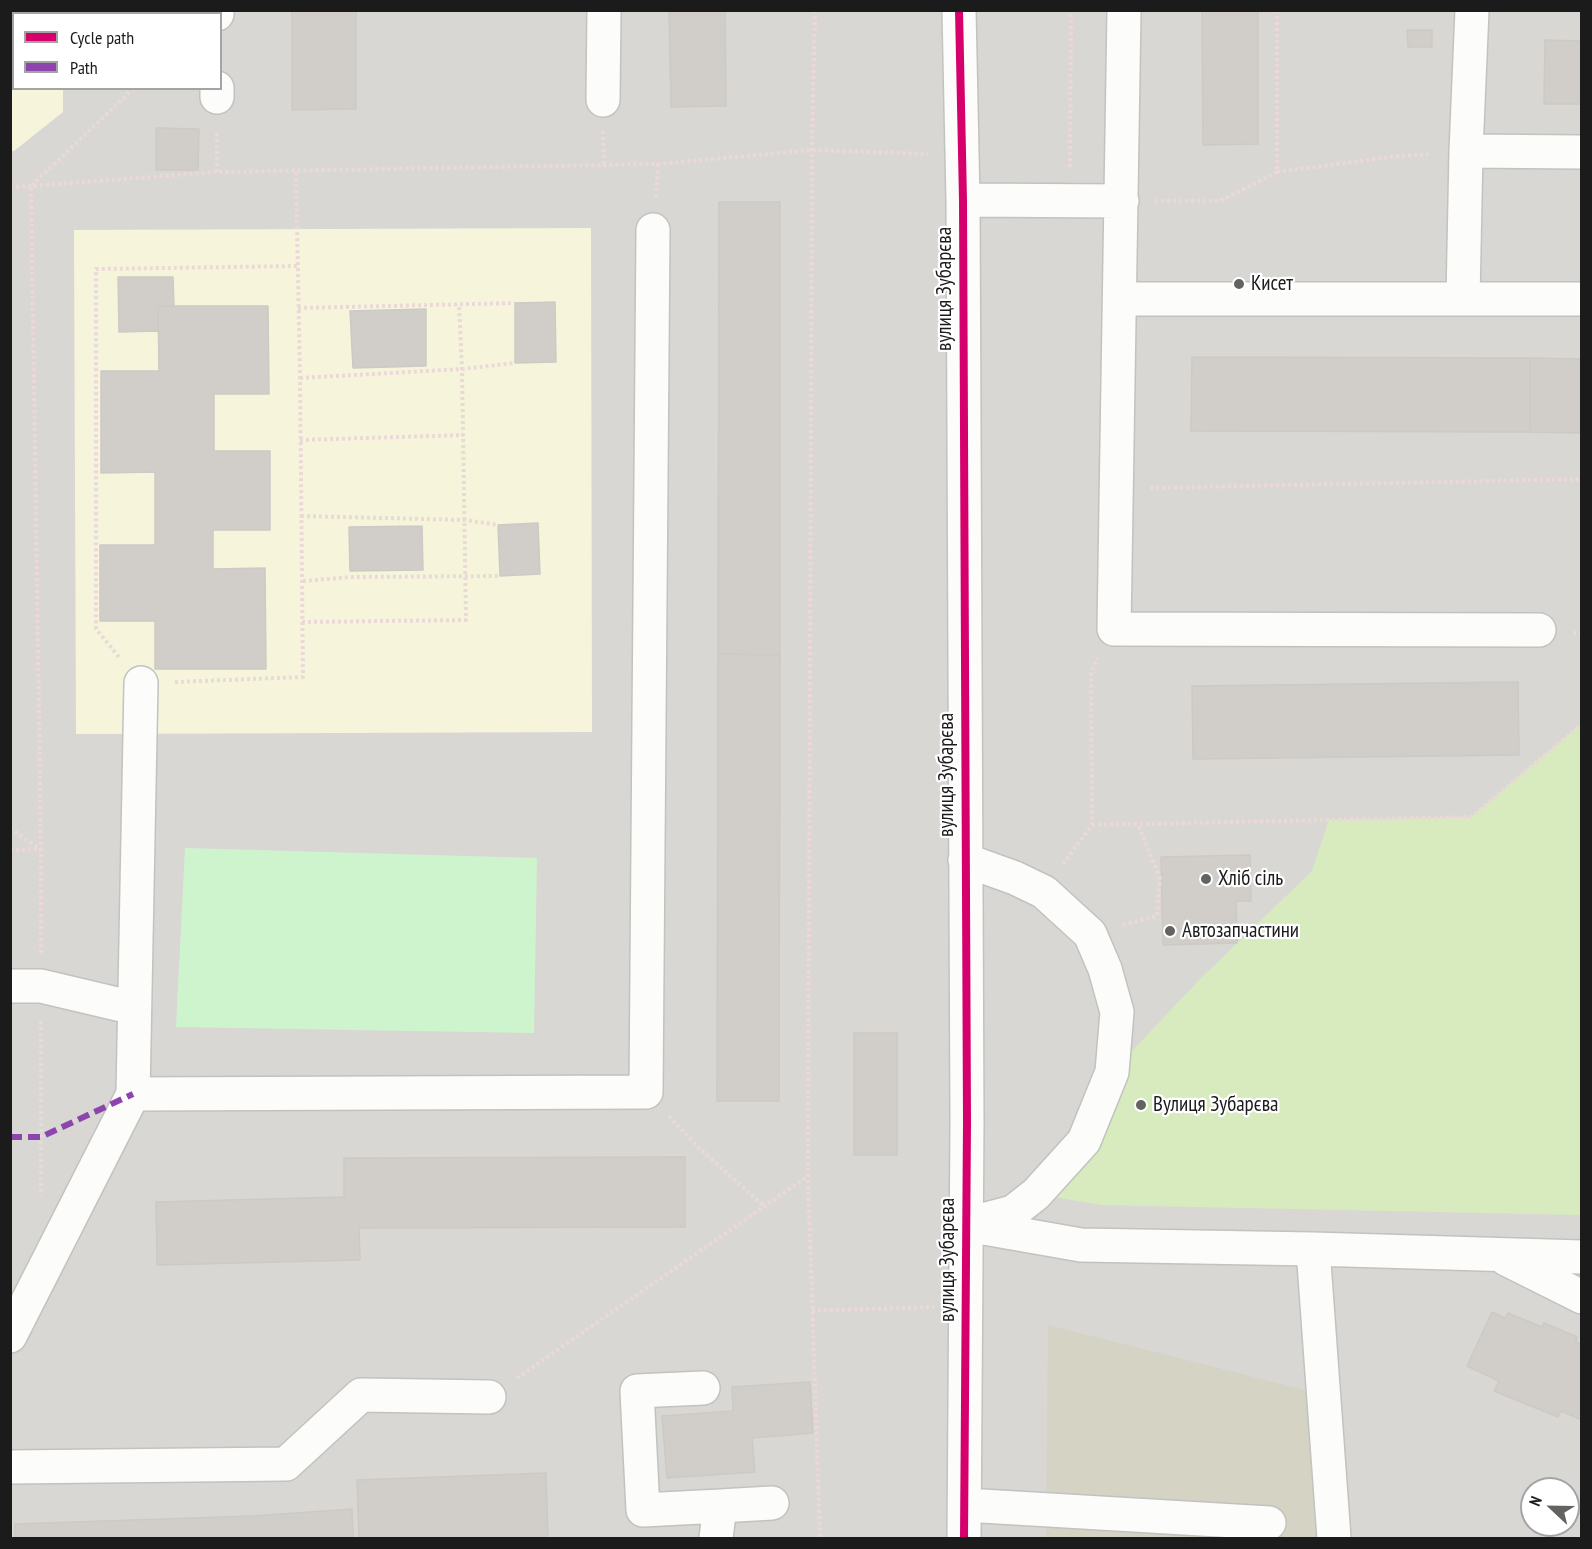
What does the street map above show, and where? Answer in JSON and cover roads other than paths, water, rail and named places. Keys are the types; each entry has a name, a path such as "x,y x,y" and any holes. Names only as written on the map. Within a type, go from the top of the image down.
{"street":[{"path":"603,100 604,10"},
{"name":"вулиця Зубарєва","path":"959,10 963,200 967,1225 964,1539"},
{"path":"1124,10 1114,629 1539,630"},
{"path":"1463,299 1472,10"},
{"path":"1466,151 1581,152"},
{"path":"963,200 1122,201"},
{"path":"133,1094 646,1092 653,230"},
{"path":"1120,299 1581,298"},
{"path":"10,1336 26,1275 133,1094 141,683"},
{"path":"965,860 1016,878 1044,892 1090,934 1105,969 1117,1012 1112,1072 1084,1141 1036,1194 1013,1212 967,1225"},
{"path":"26,986 134,1008"},
{"path":"967,1225 1081,1245 1581,1257"},
{"path":"1313,1249 1334,1539"},
{"path":"1499,1256 1581,1297"},
{"path":"703,1388 637,1391 643,1510 772,1503"},
{"path":"10,1467 286,1464 362,1395 489,1397"},
{"path":"965,1505 1269,1523"},
{"path":"716,1539 720,1506"}],"place":[{"name":"Кисет","path":"1239,284"},
{"name":"Хліб сіль","path":"1206,879"},
{"name":"Автозапчастини","path":"1170,931"},
{"name":"Вулиця Зубарєва","path":"1141,1105"}]}
